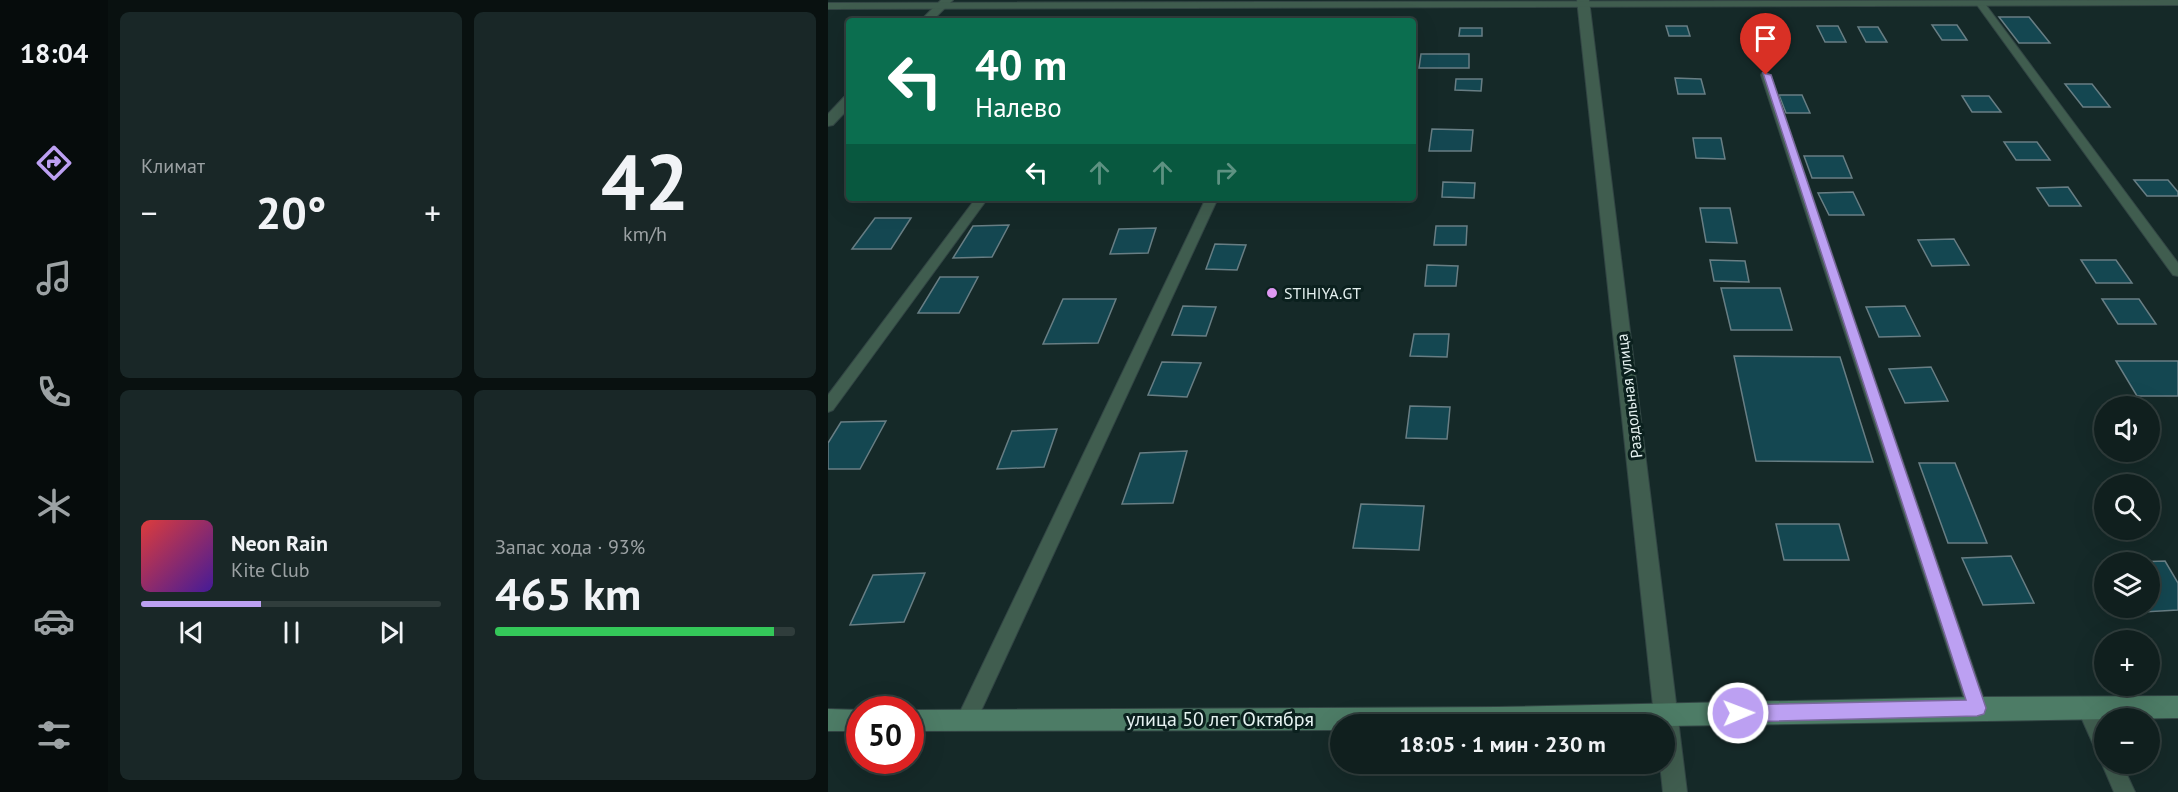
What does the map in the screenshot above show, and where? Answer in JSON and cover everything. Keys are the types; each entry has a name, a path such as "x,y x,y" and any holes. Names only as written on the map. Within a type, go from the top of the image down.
{"main road":[{"name":"улица 50 лет Октября","path":"1675,715 1977,708 2178,707"},
{"name":"улица 50 лет Октября","path":"924,720 1330,717"},
{"path":"828,720 846,720"}],"street":[{"name":"Раздольная улица","path":"1583,2 1666,714"},
{"path":"828,6 944,3 2178,3"},
{"path":"929,18 944,3"},
{"path":"828,122 846,103"},
{"name":"Раздольная улица","path":"1673,774 1675,792"}],"lane":[{"path":"1980,3 2178,272"},
{"path":"1766,75 1977,708"},
{"path":"828,406 980,201"},
{"path":"967,719 1211,201"},
{"path":"2087,708 2094,724"},
{"path":"2117,774 2125,792"}],"building":[{"path":"1999,17 2029,17 2050,43 2019,43"},
{"path":"1932,25 1957,25 1967,40 1942,40"},
{"path":"1666,26 1687,26 1690,36 1669,36"},
{"path":"1817,26 1838,26 1846,42 1825,42"},
{"path":"1858,27 1878,27 1887,42 1866,42"},
{"path":"1460,28 1482,28 1482,36 1459,36"},
{"path":"1760,28 1780,28 1784,37 1764,38"},
{"path":"1421,54 1469,54 1469,68 1419,68"},
{"path":"1675,78 1701,79 1705,94 1678,94"},
{"path":"1456,79 1482,79 1481,91 1455,90"},
{"path":"2065,84 2092,84 2110,107 2083,107"},
{"path":"1779,95 1802,95 1810,113 1786,113"},
{"path":"1962,96 1989,96 2001,112 1972,112"},
{"path":"1432,129 1473,130 1471,151 1429,151"},
{"path":"1693,138 1721,138 1725,159 1696,158"},
{"path":"2004,142 2037,142 2050,160 2016,160"},
{"path":"1804,156 1843,156 1852,178 1812,178"},
{"path":"2134,180 2168,180 2178,192 2178,196 2147,196"},
{"path":"1443,182 1475,183 1474,198 1442,197"},
{"path":"2068,187 2081,206 2049,206 2037,188"},
{"path":"1853,192 1864,215 1829,215 1818,193"},
{"path":"1700,208 1730,208 1737,243 1706,242"},
{"path":"875,218 911,218 891,249 852,249"},
{"path":"1009,225 992,257 953,258 973,226"},
{"path":"1436,226 1467,226 1466,245 1434,245"},
{"path":"1156,228 1148,253 1110,254 1119,229"},
{"path":"1954,239 1969,265 1932,266 1918,240"},
{"path":"1215,244 1246,245 1237,270 1206,269"},
{"path":"1710,260 1745,261 1749,282 1714,281"},
{"path":"2081,260 2116,260 2132,283 2096,283"},
{"path":"1427,265 1458,266 1456,286 1425,286"},
{"path":"940,277 978,277 959,313 918,313"},
{"path":"1721,288 1780,288 1792,330 1731,330"},
{"path":"1063,299 1116,299 1098,343 1043,344"},
{"path":"2102,299 2139,299 2156,324 2118,324"},
{"path":"1183,306 1216,307 1206,336 1172,335"},
{"path":"1905,306 1920,336 1879,337 1866,307"},
{"path":"1414,334 1449,334 1447,357 1410,356"},
{"path":"1734,356 1840,357 1873,462 1756,461"},
{"path":"2116,361 2178,361 2178,396 2137,396"},
{"path":"1162,362 1201,363 1187,397 1148,395"},
{"path":"1931,367 1948,401 1905,403 1889,369"},
{"path":"1410,406 1450,407 1447,439 1406,438"},
{"path":"886,421 860,469 828,469 828,443 841,422"},
{"path":"1057,429 1044,467 997,469 1012,431"},
{"path":"1187,451 1173,503 1122,504 1140,453"},
{"path":"1919,463 1955,463 1987,543 1948,543"},
{"path":"1361,504 1424,506 1419,550 1353,548"},
{"path":"1776,524 1839,524 1849,560 1784,560"},
{"path":"2011,556 2034,603 1983,605 1962,558"},
{"path":"2160,561 2165,561 2178,583 2178,610 2160,611"},
{"path":"925,573 904,622 850,625 873,575"}],"place":[{"name":"STIHIYA.GT","path":"1272,293"}],"route":[{"path":"1738,713 1977,708 1766,75"}]}
